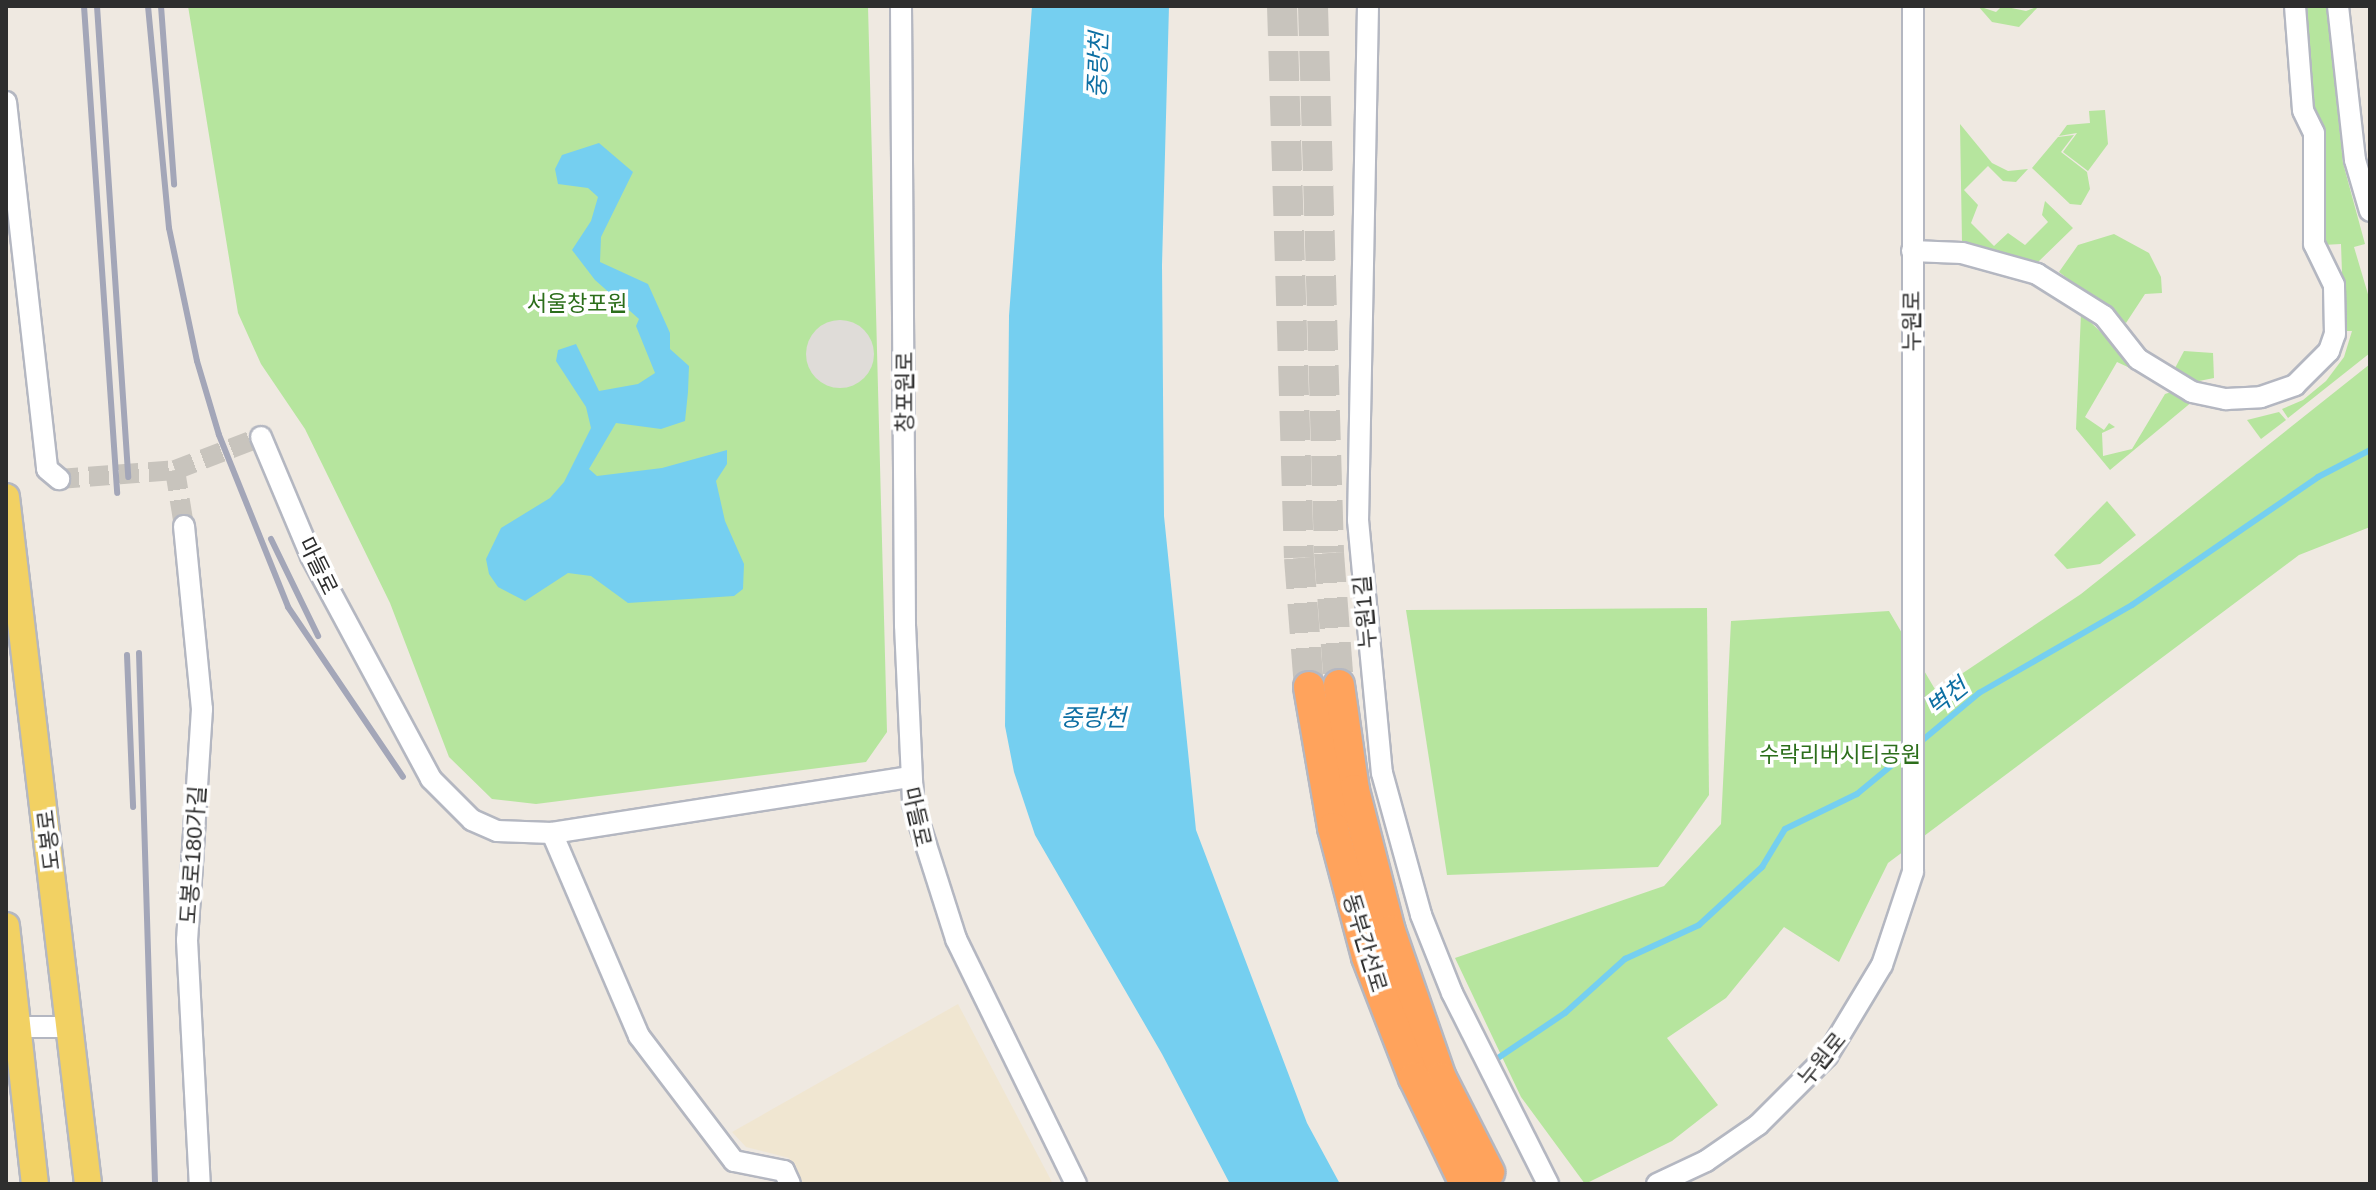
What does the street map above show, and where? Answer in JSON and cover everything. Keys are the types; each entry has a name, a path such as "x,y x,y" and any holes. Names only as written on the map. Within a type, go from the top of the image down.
{"highway":[{"name":"동부간선로","path":"1339,685 1354,790 1390,931 1477,1178"},
{"name":"동부간선로","path":"1309,687 1333,828 1367,957 1414,1078 1477,1178"}],"main road":[{"name":"도봉로","path":"6,497 72,1027 88,1184"},
{"path":"6,926 12,1027 35,1184"}],"street":[{"name":"창포원로","path":"901,6 909,777"},
{"name":"누원1길","path":"1368,6 1358,520 1382,773 1421,915 1452,993 1548,1184"},
{"name":"누원로","path":"1657,1184 1706,1161 1758,1125 1827,1056 1882,965 1913,872 1913,6"},
{"path":"1912,251 1962,253 2037,274 2104,316 2138,359 2192,392 2249,397 2295,385 2329,351 2335,334 2334,285 2314,244 2314,133 2303,110 2295,6"},
{"path":"2338,6 2355,160 2370,211"},
{"path":"6,102 47,469 59,479"},
{"name":"마들로","path":"261,437 311,556 431,779 472,820 497,831 552,833 909,777 916,820 956,939 1076,1184"},
{"name":"도봉로180가길","path":"184,526 202,709 187,940 200,1184"},
{"path":"552,833 639,1036 734,1161 784,1171 790,1184"},
{"path":"12,1027 72,1027"}],"shaded area":[{"path":"847,320 868,335 874,354 872,367 864,378 847,388 833,388 816,378 808,367 806,347 816,330 827,322"},
{"path":"958,1004 1053,1184 803,1184 789,1158 746,1147 732,1132"}],"green space":[{"name":"서울창포원","path":"188,6 868,6 887,732 866,762 536,804 492,799 449,757 390,603 305,429 261,364 238,313"},
{"path":"1978,6 1996,12 2002,6 2026,11 2039,6 2019,27 1992,22"},
{"path":"2303,6 2327,6 2343,163 2365,244 2354,247 2370,301 2370,353 2288,418 2282,409 2303,400 2326,381 2344,357 2352,331 2344,331 2341,244 2323,245"},
{"path":"2105,110 2108,144 2088,171 2063,152 2077,133 2059,136 2067,125 2090,123 2089,111"},
{"path":"1960,124 1992,163 2008,171 2028,169 2016,182 2003,181 1988,166 1964,190 1978,205 1971,223 1994,246 2008,233 2025,245 2048,222 2042,215 2045,201 2073,228 2036,264 1962,243"},
{"path":"2074,135 2061,152 2087,172 2090,189 2081,205 2070,204 2032,168 2058,137"},
{"path":"2114,234 2149,253 2161,277 2162,293 2145,294 2126,323 2059,272 2078,245"},
{"path":"2081,313 2145,375 2117,362 2085,417 2104,430 2109,423 2115,427 2102,433 2103,456 2132,449 2165,394 2174,391 2193,401 2110,470 2076,429"},
{"path":"2184,351 2213,353 2214,378 2194,382 2174,370"},
{"name":"수락리버시티공원","path":"2370,364 2370,527 2299,555 1888,863 1839,962 1784,927 1726,998 1667,1038 1718,1105 1672,1141 1585,1184 1521,1097 1455,958 1664,886 1721,824 1731,621 1889,611 1936,691 2081,594"},
{"path":"2279,412 2286,420 2261,439 2247,420"},
{"path":"2107,501 2136,535 2100,564 2067,569 2054,555"},
{"path":"1707,608 1709,795 1658,867 1447,875 1406,610"}],"water":[{"name":"중랑천","path":"1032,6 1169,6 1162,265 1164,516 1196,830 1307,1123 1340,1184 1230,1184 1162,1054 1035,835 1014,772 1005,726 1009,316"},
{"path":"599,143 633,172 601,237 600,262 648,284 670,333 670,349 689,366 685,421 661,429 616,423 589,469 597,476 662,468 727,450 727,464 716,481 725,521 744,564 743,589 734,596 628,603 591,576 568,573 525,601 498,587 489,574 486,559 501,528 550,498 564,482 591,428 586,407 556,361 558,350 576,344 599,391 638,384 655,373 636,326 639,319 595,280 572,250 591,221 598,197 588,188 558,184 555,169 562,155"}],"waterway":[{"name":"벽천","path":"1918,744 1979,693 2132,605 2318,477 2370,450"},
{"name":"벽천","path":"1498,1058 1565,1013 1625,959 1699,925 1762,867 1785,829 1857,794 1909,751"}],"tunnel":[{"path":"1282,6 1299,558 1309,687"},
{"path":"1313,6 1329,553 1339,685"},
{"path":"59,479 175,470 261,437"},
{"path":"175,470 184,526"}],"railway":[{"path":"84,6 117,493"},
{"path":"97,6 128,477"},
{"path":"148,6 169,228 197,361 219,435 288,607 403,777"},
{"path":"161,6 174,185"},
{"path":"271,539 318,636"},
{"path":"139,653 155,1184"},
{"path":"127,655 133,807"}]}
